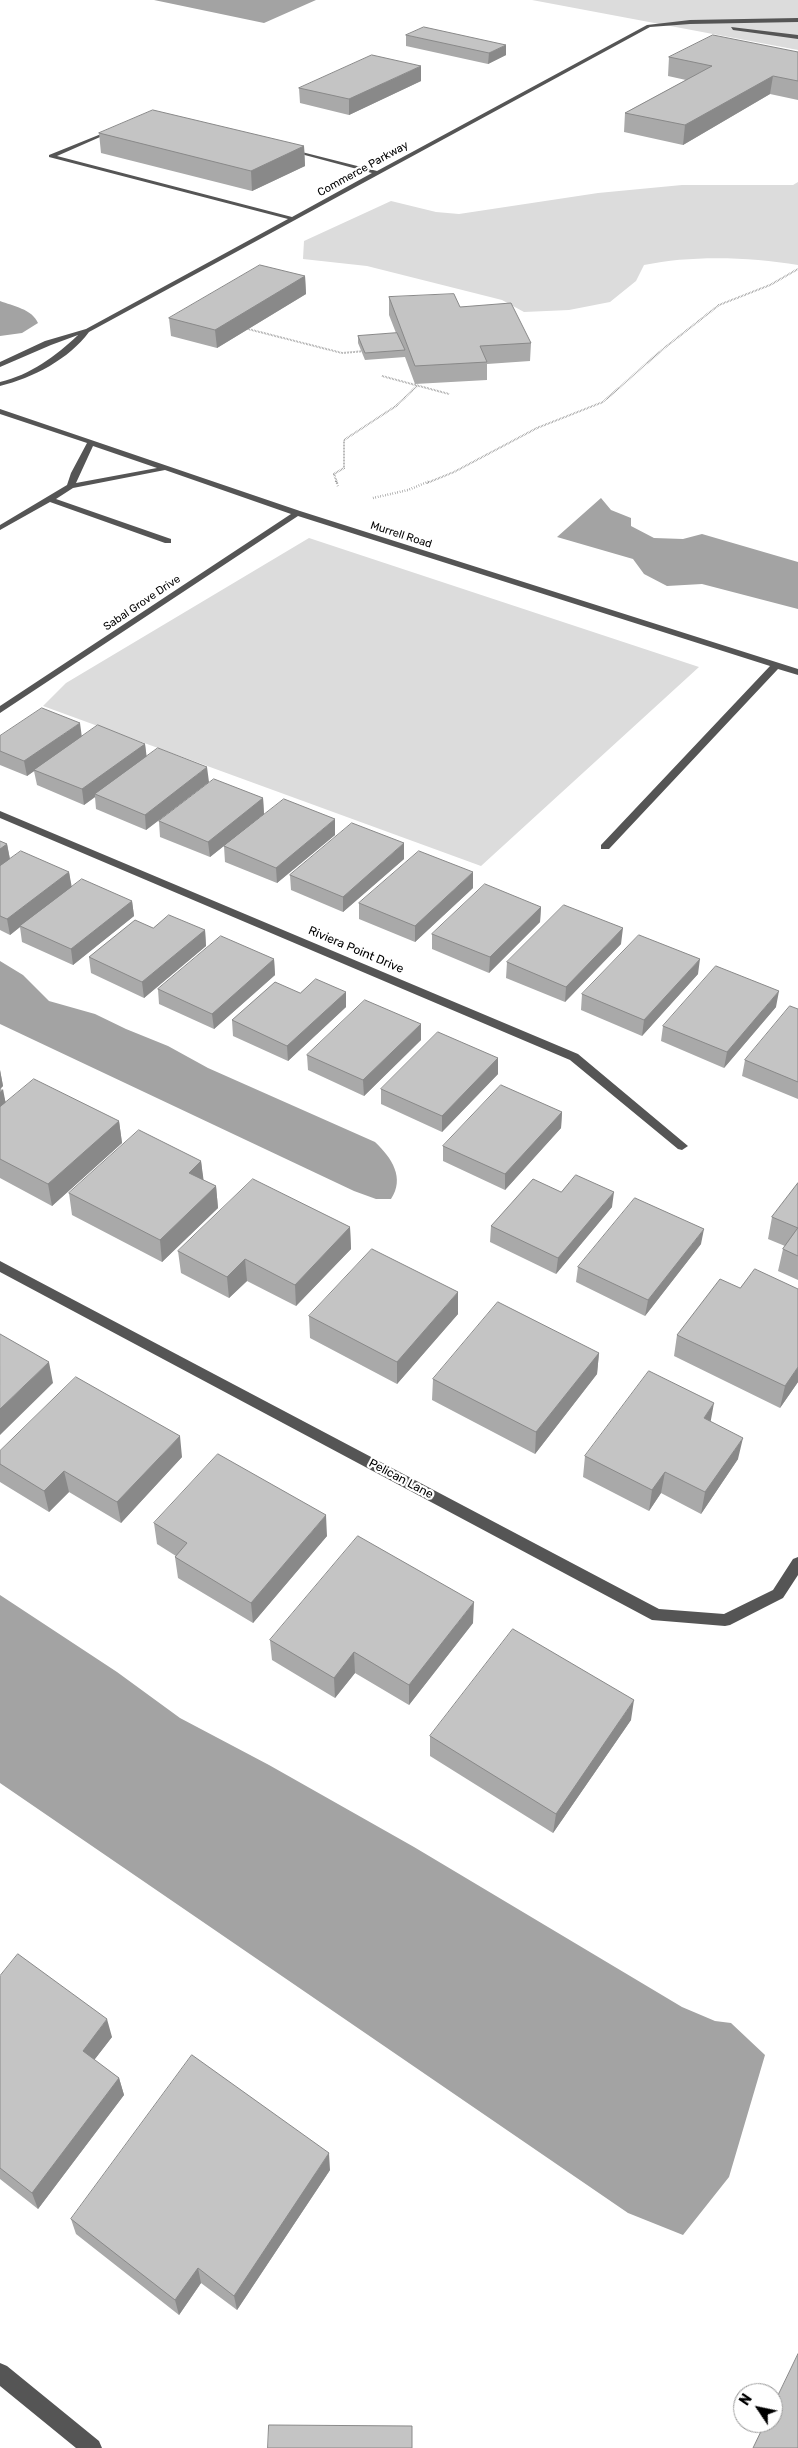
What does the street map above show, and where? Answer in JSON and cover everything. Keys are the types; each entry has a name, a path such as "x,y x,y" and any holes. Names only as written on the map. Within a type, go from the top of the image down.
{"street":[{"path":"690,22 798,20"},
{"path":"690,22 798,37"},
{"name":"Commerce Parkway","path":"0,365 48,344 88,330 647,27 690,22"},
{"path":"118,127 51,156 294,219"},
{"path":"278,147 378,173"},
{"name":"Commerce Parkway","path":"0,384 11,382 66,352 88,330"},
{"name":"Murrell Road","path":"0,411 297,513 798,672"},
{"path":"71,486 75,473 91,443"},
{"path":"0,528 71,486 164,468"},
{"path":"49,499 168,540"},
{"name":"Sabal Grove Drive","path":"0,710 297,513"},
{"path":"606,847 776,666"},
{"name":"Riviera Point Drive","path":"0,814 574,1058 682,1146"},
{"name":"Pelican Lane","path":"0,1266 657,1614 725,1620 778,1594 798,1563"},
{"path":"0,2373 92,2448"}],"path":[{"path":"373,498 408,490 454,472 537,428 603,402 663,349 719,305 770,285 798,269"},
{"path":"248,329 342,353 366,351"},
{"path":"382,376 449,394"},
{"path":"338,486 334,474 344,468 344,440 396,406 418,386"}],"shaded area":[{"path":"154,0 316,0 264,23"},
{"path":"532,0 798,0 798,50"},
{"path":"798,182 798,265 760,260 701,258 644,265 636,281 610,302 569,310 524,312 502,300 367,266 303,259 304,241 391,201 436,212 459,214 598,193 682,185 793,185"},
{"path":"0,301 27,311 38,323 22,333 0,336"},
{"path":"601,498 611,510 631,518 631,526 654,538 683,539 702,534 798,562 798,609 702,584 667,586 644,574 633,559 557,537"},
{"path":"309,538 699,667 481,866 43,706 66,683"},
{"path":"0,961 23,975 49,1001 95,1014 168,1046 208,1068 375,1142 387,1155 397,1176 395,1191 391,1199 376,1199 354,1191 0,1024"},
{"path":"0,1595 117,1672 180,1718 269,1765 414,1847 682,2007 715,2021 731,2023 765,2055 729,2177 683,2235 628,2213 0,1783"}],"building":[{"path":"424,27 506,45 489,53 406,35"},
{"path":"713,35 798,52 798,81 773,76 685,125 625,113 712,66 669,57"},
{"path":"372,55 421,66 349,99 299,88"},
{"path":"153,110 304,146 251,171 99,133"},
{"path":"260,265 305,276 215,330 169,318"},
{"path":"454,294 460,307 511,303 531,343 480,346 487,362 415,366 389,297"},
{"path":"397,333 405,350 365,353 358,336"},
{"path":"42,708 80,723 24,761 0,751 0,736"},
{"path":"98,725 145,744 82,789 34,770"},
{"path":"158,748 207,767 145,815 95,794"},
{"path":"214,779 263,798 208,842 159,821"},
{"path":"284,799 335,819 276,868 224,846"},
{"path":"352,823 404,843 343,897 290,875"},
{"path":"0,841 7,844 0,849"},
{"path":"21,851 69,872 7,919 0,916 0,866"},
{"path":"419,851 473,872 415,926 359,903"},
{"path":"82,879 132,901 71,949 20,926"},
{"path":"485,884 541,907 490,957 432,934"},
{"path":"564,905 623,928 566,987 507,962"},
{"path":"169,915 205,930 142,982 89,957 135,920 153,928"},
{"path":"639,935 700,959 644,1020 582,994"},
{"path":"221,936 274,959 212,1014 158,989"},
{"path":"716,966 779,991 727,1052 663,1026"},
{"path":"316,979 346,992 287,1046 232,1020 275,982 300,993"},
{"path":"365,1000 421,1024 363,1080 307,1055"},
{"path":"790,1006 798,1009 798,1082 745,1060"},
{"path":"438,1032 498,1058 442,1116 381,1089"},
{"path":"34,1079 119,1121 48,1184 0,1159 0,1107"},
{"path":"501,1085 562,1112 505,1174 443,1146"},
{"path":"139,1130 201,1161 189,1173 216,1186 160,1240 69,1193"},
{"path":"576,1175 614,1192 558,1258 491,1226 533,1179 561,1192"},
{"path":"253,1179 350,1227 295,1285 245,1259 227,1277 178,1251"},
{"path":"798,1183 798,1228 772,1217"},
{"path":"635,1198 704,1229 648,1300 578,1267"},
{"path":"798,1228 798,1256 783,1249"},
{"path":"372,1249 458,1292 397,1362 309,1316"},
{"path":"755,1269 798,1289 798,1367 785,1386 677,1335 720,1279 740,1288"},
{"path":"498,1302 599,1353 536,1432 433,1379"},
{"path":"0,1334 49,1362 0,1409"},
{"path":"649,1371 714,1403 704,1418 743,1438 705,1492 665,1472 652,1490 585,1456"},
{"path":"76,1377 180,1436 117,1502 64,1471 44,1491 0,1464 0,1451"},
{"path":"218,1454 326,1515 251,1603 175,1557 187,1543 154,1523"},
{"path":"358,1536 474,1602 409,1685 354,1652 334,1678 270,1640"},
{"path":"513,1629 634,1700 556,1814 430,1736"},
{"path":"18,1954 107,2019 83,2051 119,2078 32,2193 0,2168 0,1976"},
{"path":"192,2055 329,2153 234,2296 198,2268 175,2300 71,2219"},
{"path":"798,2354 798,2448 753,2448 760,2433 783,2433 783,2385"},
{"path":"269,2425 412,2426 412,2448 268,2448"}]}
